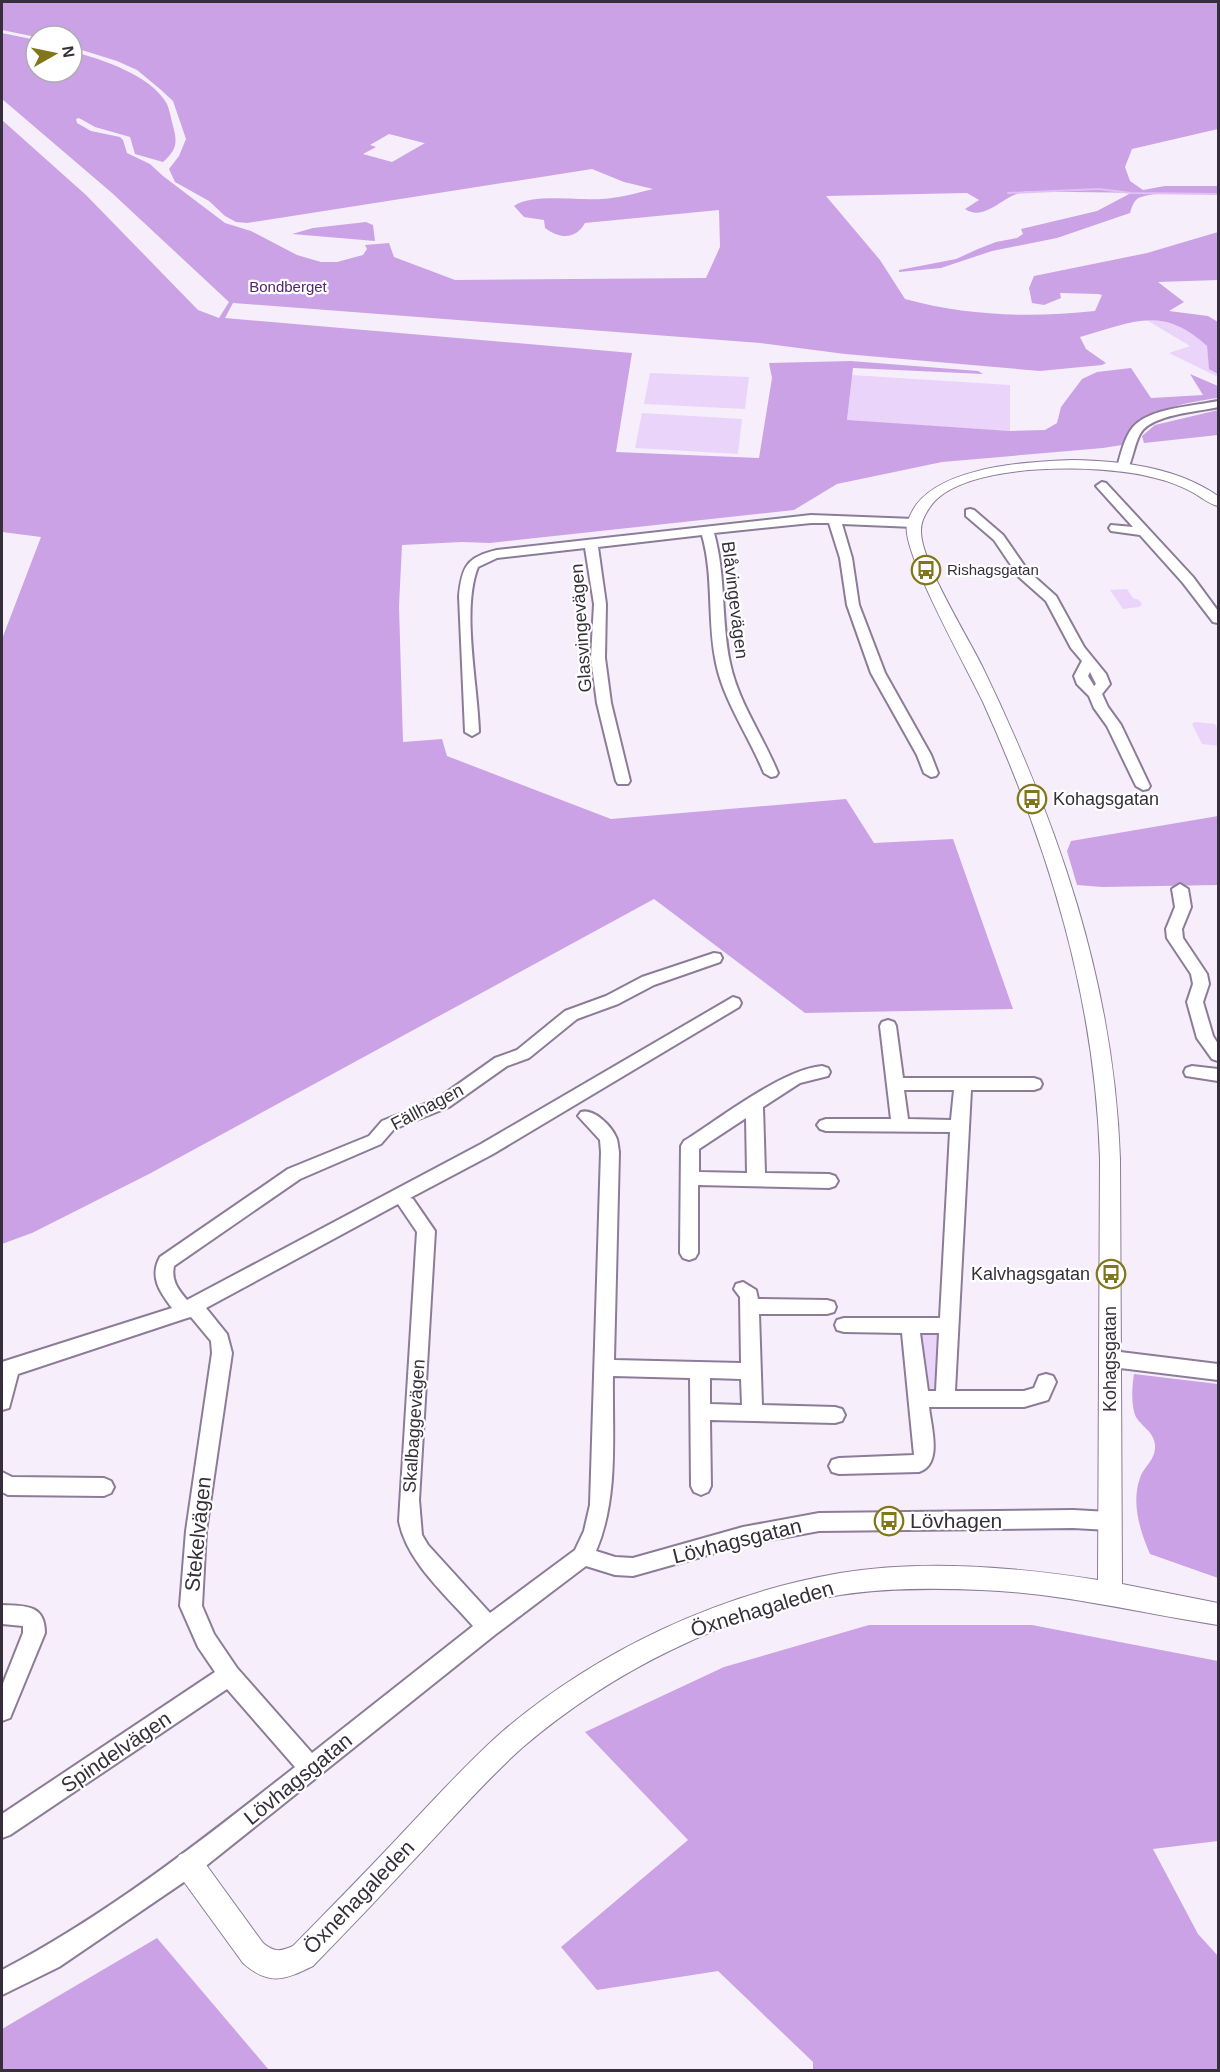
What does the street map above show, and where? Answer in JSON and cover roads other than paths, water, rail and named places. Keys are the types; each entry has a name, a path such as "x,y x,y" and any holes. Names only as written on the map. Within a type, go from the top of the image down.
{"street":[{"path":"1123,467 1139,426 1165,414 1218,404"},
{"path":"472,732 465,620 468,574 479,560 497,554 811,519 914,523 928,501 946,487 985,472 1077,464 1123,467 1169,478 1193,487 1218,502"},
{"path":"1102,486 1195,588 1218,619"},
{"path":"970,513 999,537 1023,574 1051,599 1088,662 1081,676 1089,691 1095,693 1114,725 1143,786"},
{"path":"834,519 846,558 853,605 878,673 924,755 931,773"},
{"name":"Kohagsgatan","path":"914,523 915,541 931,582 985,690 1023,774 1063,882 1078,935 1098,1030 1109,1125 1112,1359 1110,1592"},
{"path":"1115,528 1144,532"},
{"name":"Blåvingevägen","path":"707,530 716,572 723,663 736,698 764,752 771,773"},
{"name":"Glasvingevägen","path":"591,543 600,604 598,658 604,703 622,781"},
{"path":"1180,889 1183,907 1174,929 1175,938 1199,974 1201,984 1195,1002 1197,1014 1205,1038 1218,1055"},
{"name":"Fällhagen","path":"189,1308 165,1284 162,1274 166,1262 294,1174 375,1140 388,1125 443,1103 501,1062 523,1054 572,1016 612,1000 648,981 714,958"},
{"path":"2,1402 6,1369 174,1316 487,1149 733,1003"},
{"path":"888,1026 900,1125"},
{"path":"689,1253 689,1151 693,1143 799,1076 822,1072"},
{"path":"1192,1072 1218,1075"},
{"path":"895,1084 1034,1084"},
{"path":"945,1399 963,1084"},
{"path":"754,1104 756,1179"},
{"path":"583,1556 594,1531 600,1505 610,1152 608,1138 587,1116"},
{"path":"826,1125 959,1126"},
{"path":"689,1178 829,1181"},
{"name":"Skalbaggevägen","path":"407,1204 426,1231 409,1521 412,1537 421,1551 488,1627"},
{"path":"752,1413 746,1297 827,1307"},
{"name":"Stekelvägen","path":"189,1308 220,1339 222,1353 196,1531 191,1606 201,1631 229,1675 311,1769"},
{"path":"844,1325 948,1326"},
{"path":"839,1466 920,1464 924,1457 910,1325"},
{"path":"1112,1359 1218,1372"},
{"path":"604,1368 750,1371"},
{"path":"700,1370 701,1486"},
{"path":"919,1399 1024,1399 1041,1394 1046,1382"},
{"path":"700,1412 836,1415"},
{"path":"2,1481 8,1486 104,1487"},
{"name":"Lövhagsgatan","path":"2,1983 50,1958 189,1865 488,1627 583,1556 615,1566 633,1567 743,1536 819,1522 1073,1519 1109,1521"},
{"name":"Öxnehagaleden","path":"189,1865 253,1953 265,1965 283,1966 303,1956 484,1764 529,1726 570,1694 617,1665 672,1638 732,1613 841,1584 908,1579 984,1579 1110,1592 1218,1614"},
{"path":"2,1615 26,1616 34,1622 34,1633 2,1711"},
{"name":"Spindelvägen","path":"2,1827 229,1675"}],"waterway":[{"path":"1008,193 1099,189 1131,193 1218,194"}],"place":[{"name":"Rishagsgatan","path":"926,570"},
{"name":"Kohagsgatan","path":"1032,799"},
{"name":"Kalvhagsgatan","path":"1111,1274"},
{"name":"Lövhagen","path":"889,1521"}],"park label":[{"name":"Bondberget","path":"288,287"}]}
